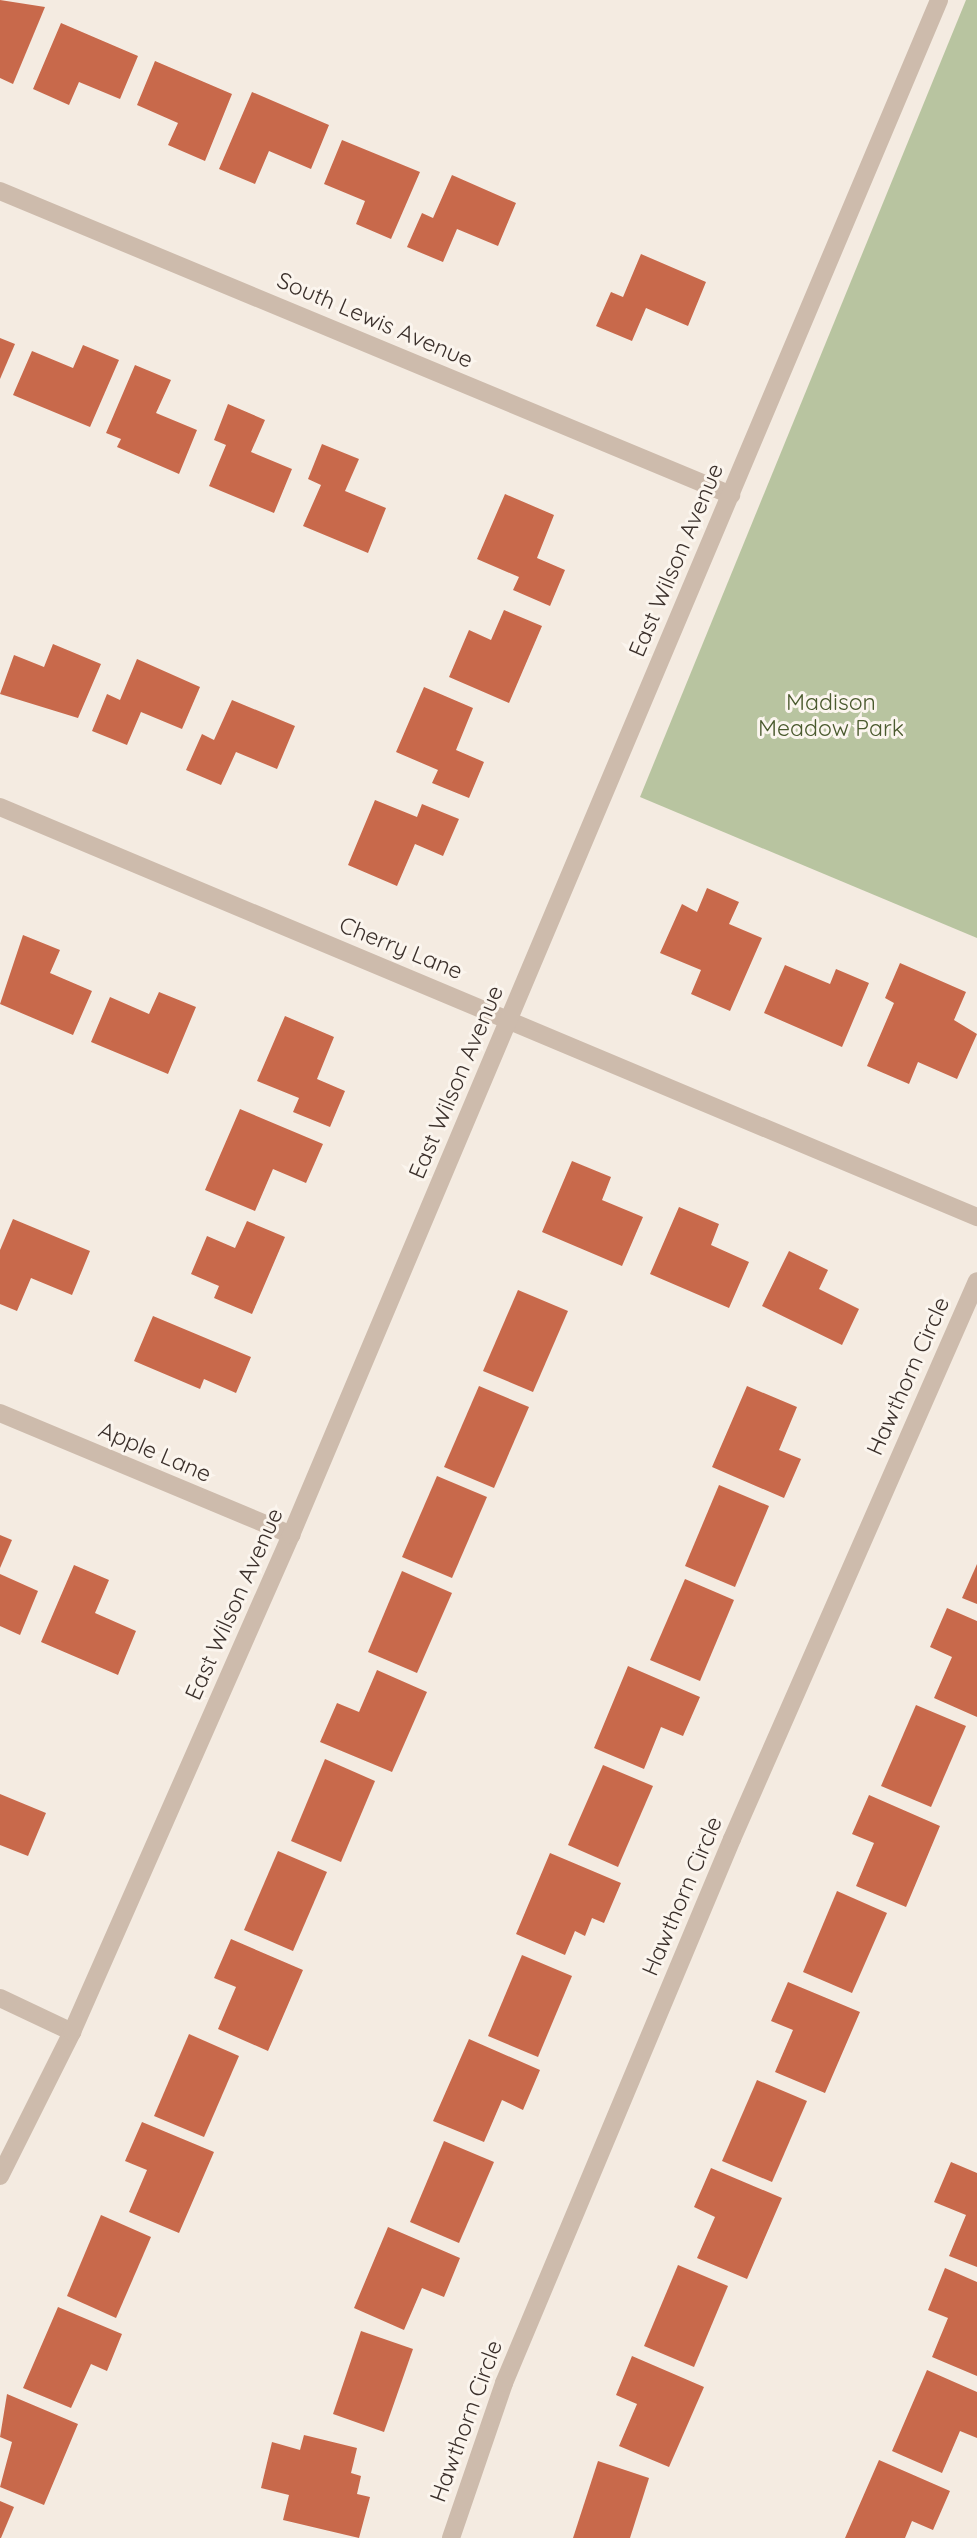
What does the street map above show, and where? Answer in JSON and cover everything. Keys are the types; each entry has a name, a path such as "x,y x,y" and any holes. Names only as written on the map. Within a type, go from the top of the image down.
{"street":[{"name":"East Wilson Avenue","path":"0,2176 72,2032 291,1535 939,0"},
{"name":"South Lewis Avenue","path":"0,191 731,495"},
{"name":"Cherry Lane","path":"0,807 510,1016 977,1217"},
{"name":"Hawthorn Circle","path":"451,2538 499,2396 596,2164 977,1280"},
{"name":"Apple Lane","path":"0,1413 291,1535"},
{"path":"0,1998 72,2032"}],"green space":[{"name":"Madison Meadow Park","path":"966,0 977,0 977,938 640,797"}],"building":[{"path":"0,0 45,7 13,84 0,78"},
{"path":"61,23 138,56 120,99 79,82 69,105 33,89"},
{"path":"155,61 232,94 205,161 168,145 178,123 137,105"},
{"path":"252,92 329,125 311,169 269,151 255,184 219,169"},
{"path":"342,140 420,172 391,239 356,224 365,201 324,184"},
{"path":"452,175 516,203 498,246 457,229 443,262 407,247 422,213 433,218"},
{"path":"641,254 706,282 688,326 646,308 632,341 596,326 611,292 623,297"},
{"path":"0,338 15,344 0,379"},
{"path":"83,345 119,360 90,427 13,395 32,351 73,368"},
{"path":"135,365 171,380 156,413 197,430 179,474 117,447 121,439 106,433"},
{"path":"228,404 265,420 251,452 292,469 274,513 209,486 226,445 214,440"},
{"path":"322,444 359,459 345,491 386,508 368,553 303,526 321,485 308,479"},
{"path":"505,494 554,515 537,558 565,570 550,606 513,590 519,577 477,559"},
{"path":"504,610 542,626 509,703 449,677 469,630 491,640"},
{"path":"53,644 101,664 78,718 0,694 14,655 44,667"},
{"path":"137,659 200,687 182,729 141,712 127,745 92,731 107,694 120,700"},
{"path":"424,687 473,708 456,750 484,762 469,798 432,783 438,770 396,752"},
{"path":"232,700 295,726 277,769 236,752 221,785 186,770 202,734 214,740"},
{"path":"375,800 417,817 422,804 459,819 443,856 415,844 397,886 348,865"},
{"path":"707,888 739,902 729,924 762,938 730,1011 691,994 701,970 660,953 682,904 697,912"},
{"path":"23,935 60,950 50,973 92,991 73,1035 0,1004"},
{"path":"900,963 966,992 954,1020 977,1034 957,1079 918,1062 909,1084 867,1066 894,1003 885,998"},
{"path":"785,965 830,984 836,969 869,983 842,1047 764,1013"},
{"path":"159,992 196,1007 168,1074 91,1042 110,997 149,1014"},
{"path":"285,1016 334,1037 317,1079 345,1091 330,1127 293,1112 299,1098 257,1081"},
{"path":"240,1109 323,1144 306,1183 273,1169 255,1211 205,1190"},
{"path":"572,1161 611,1177 602,1200 643,1217 622,1266 542,1232"},
{"path":"679,1207 719,1224 711,1245 749,1262 729,1308 650,1274"},
{"path":"13,1219 90,1251 72,1295 31,1278 17,1311 0,1304 0,1250"},
{"path":"247,1221 285,1237 252,1314 214,1298 219,1286 191,1274 207,1236 235,1248"},
{"path":"789,1251 828,1270 819,1289 859,1309 842,1345 762,1306"},
{"path":"518,1290 568,1311 533,1392 483,1371"},
{"path":"153,1316 251,1357 236,1393 204,1379 200,1389 134,1361"},
{"path":"479,1386 529,1407 494,1488 444,1467"},
{"path":"747,1386 797,1407 779,1450 801,1459 784,1498 712,1467"},
{"path":"437,1476 487,1497 452,1578 402,1557"},
{"path":"719,1485 769,1506 735,1587 685,1566"},
{"path":"0,1535 12,1540 0,1568"},
{"path":"977,1564 977,1604 962,1598"},
{"path":"74,1565 109,1580 95,1613 136,1631 118,1675 41,1642"},
{"path":"402,1571 452,1593 417,1673 368,1652"},
{"path":"0,1574 38,1591 20,1635 0,1626"},
{"path":"685,1579 734,1600 700,1681 650,1660"},
{"path":"947,1608 977,1621 977,1717 934,1698 952,1657 930,1647"},
{"path":"628,1666 700,1697 683,1736 661,1727 644,1769 594,1748"},
{"path":"377,1670 427,1692 392,1772 320,1742 337,1703 359,1712"},
{"path":"916,1705 966,1726 931,1807 881,1786"},
{"path":"325,1759 375,1781 341,1862 291,1841"},
{"path":"603,1765 653,1786 618,1867 568,1845"},
{"path":"0,1794 46,1813 28,1856 0,1845"},
{"path":"869,1795 940,1826 906,1907 856,1886 874,1843 852,1834"},
{"path":"278,1851 327,1872 293,1951 244,1930"},
{"path":"550,1853 621,1883 604,1923 592,1918 585,1936 575,1931 565,1955 516,1934"},
{"path":"837,1891 887,1913 852,1993 803,1972"},
{"path":"231,1939 303,1970 268,2051 218,2029 236,1987 214,1978"},
{"path":"522,1955 572,1976 538,2057 488,2036"},
{"path":"788,1982 860,2012 825,2093 775,2072 793,2030 771,2021"},
{"path":"189,2034 239,2056 204,2137 154,2116"},
{"path":"469,2039 540,2070 523,2110 502,2100 484,2142 433,2121"},
{"path":"757,2080 807,2101 772,2182 722,2161"},
{"path":"142,2122 214,2152 179,2233 129,2212 147,2170 125,2161"},
{"path":"444,2141 494,2162 459,2243 410,2222"},
{"path":"951,2162 977,2173 977,2267 949,2256 966,2215 934,2202"},
{"path":"711,2168 782,2198 747,2279 697,2258 715,2217 694,2207"},
{"path":"101,2215 151,2237 116,2318 67,2296"},
{"path":"388,2227 460,2258 444,2297 422,2288 404,2330 354,2308"},
{"path":"678,2265 728,2286 694,2367 644,2346"},
{"path":"945,2268 977,2282 977,2376 932,2357 948,2318 928,2310"},
{"path":"58,2307 122,2334 107,2371 91,2364 71,2408 23,2388"},
{"path":"361,2331 413,2349 384,2432 333,2414"},
{"path":"632,2356 704,2387 669,2467 619,2446 637,2404 616,2395"},
{"path":"927,2370 977,2392 977,2438 960,2431 942,2473 892,2451"},
{"path":"7,2394 78,2424 44,2505 0,2487 12,2442 0,2437"},
{"path":"304,2435 357,2448 351,2473 361,2476 357,2494 370,2497 359,2538 283,2520 289,2495 261,2488 272,2442 300,2450"},
{"path":"879,2460 950,2491 933,2530 912,2521 905,2538 845,2538"},
{"path":"598,2461 649,2478 630,2538 573,2538"},
{"path":"0,2501 14,2507 1,2538 0,2538"}]}
